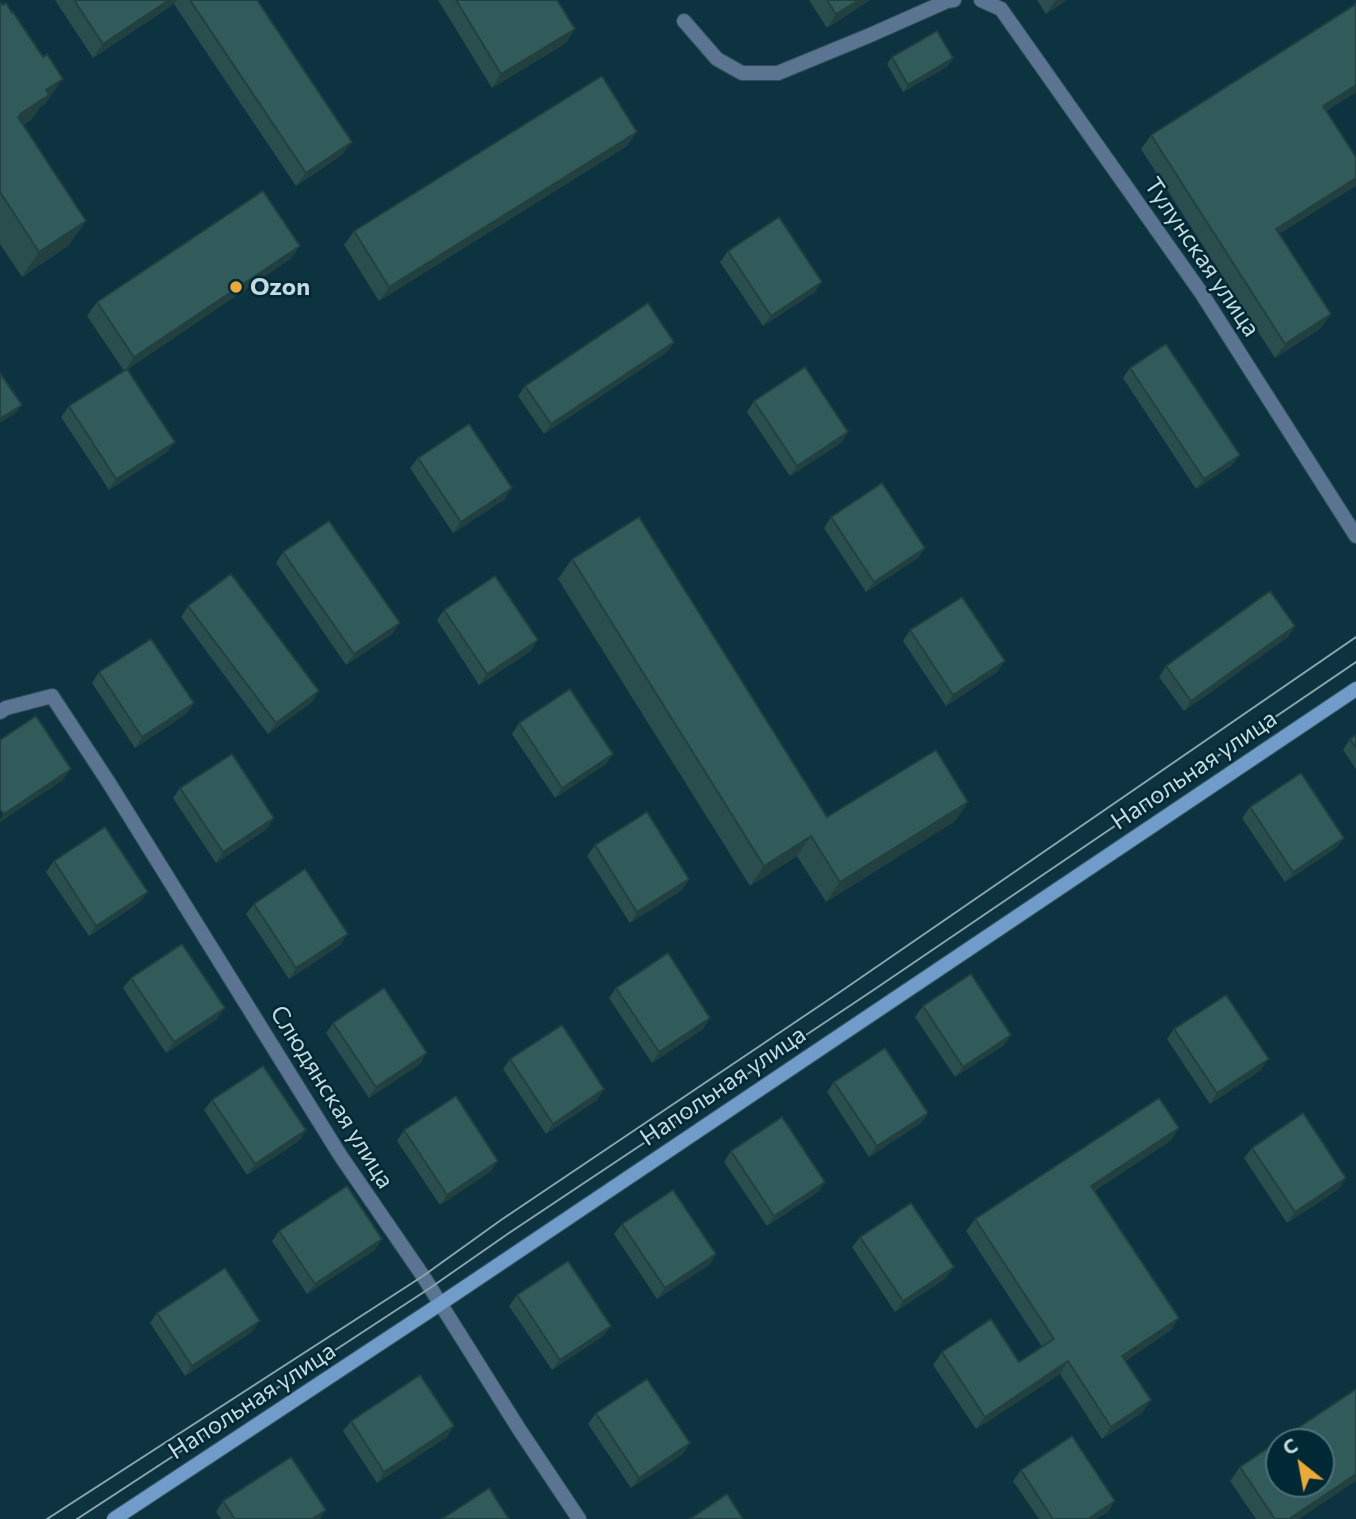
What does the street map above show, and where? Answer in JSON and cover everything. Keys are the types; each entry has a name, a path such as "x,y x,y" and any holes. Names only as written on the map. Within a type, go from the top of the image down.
{"street":[{"path":"684,20 717,59 742,73 778,73 954,0"},
{"name":"Тулунская улица","path":"981,0 1001,9 1202,293 1356,536"},
{"name":"Напольная улица","path":"114,1519 440,1304 1356,689"},
{"name":"Слюдянская улица","path":"0,712 5,708 52,696 340,1155 579,1519"}],"building":[{"path":"74,0 169,0 103,44"},
{"path":"190,0 257,0 352,142 306,173"},
{"path":"456,0 557,0 575,29 501,74"},
{"path":"827,0 859,0 836,14"},
{"path":"0,2 3,5 6,3 43,57 47,54 63,79 46,90 49,95 18,117 86,221 39,252 0,192"},
{"path":"1356,4 1356,85 1323,106 1356,157 1356,178 1276,229 1331,314 1285,344 1151,135"},
{"path":"937,31 953,58 908,85 892,57"},
{"path":"602,76 637,132 389,287 354,231"},
{"path":"263,191 300,246 134,357 97,302"},
{"path":"779,217 822,282 771,316 728,251"},
{"path":"648,303 674,342 551,424 525,386"},
{"path":"1166,344 1240,455 1204,479 1130,368"},
{"path":"805,367 848,432 797,466 754,401"},
{"path":"127,369 175,442 116,479 69,406"},
{"path":"0,373 22,405 0,419"},
{"path":"469,424 512,488 461,522 418,458"},
{"path":"882,483 925,548 874,582 831,517"},
{"path":"639,517 827,817 936,750 968,802 840,882 811,836 764,866 572,559"},
{"path":"329,521 400,623 354,654 283,552"},
{"path":"231,574 319,691 276,723 188,606"},
{"path":"495,576 538,640 487,674 444,610"},
{"path":"1270,591 1295,626 1191,701 1166,666"},
{"path":"962,597 1005,661 953,695 910,630"},
{"path":"151,639 194,703 142,737 99,672"},
{"path":"570,689 613,754 562,788 519,723"},
{"path":"36,716 71,769 4,814 0,809 0,740"},
{"path":"1356,735 1356,748 1350,739"},
{"path":"232,754 274,818 223,852 180,788"},
{"path":"1301,773 1344,838 1293,872 1250,807"},
{"path":"647,812 689,879 637,912 595,845"},
{"path":"105,827 148,892 96,926 54,861"},
{"path":"305,869 348,934 296,968 254,904"},
{"path":"182,944 225,1008 174,1042 131,978"},
{"path":"668,953 710,1018 659,1052 616,988"},
{"path":"971,974 1011,1035 963,1067 923,1006"},
{"path":"384,988 427,1053 376,1087 333,1023"},
{"path":"1226,995 1269,1059 1217,1093 1174,1029"},
{"path":"562,1025 604,1089 553,1124 510,1059"},
{"path":"885,1048 928,1113 877,1146 834,1082"},
{"path":"263,1066 306,1130 255,1164 212,1100"},
{"path":"456,1096 498,1161 447,1195 404,1130"},
{"path":"1159,1098 1179,1128 1091,1186 1179,1318 1122,1356 1151,1400 1111,1427 1068,1361 985,1417 942,1352 991,1319 1019,1362 1054,1339 975,1219"},
{"path":"1303,1113 1346,1178 1295,1212 1252,1148"},
{"path":"782,1117 825,1182 774,1216 731,1151"},
{"path":"347,1186 382,1239 315,1284 279,1231"},
{"path":"673,1190 716,1254 665,1288 622,1224"},
{"path":"911,1203 954,1267 903,1301 860,1237"},
{"path":"568,1261 611,1326 560,1360 517,1295"},
{"path":"225,1268 260,1321 192,1366 157,1313"},
{"path":"420,1375 454,1426 384,1472 351,1421"},
{"path":"647,1379 690,1443 639,1478 596,1413"},
{"path":"1356,1389 1356,1474 1335,1488 1335,1428 1298,1428"},
{"path":"1072,1436 1115,1501 1088,1519 1053,1519 1021,1470"},
{"path":"1265,1450 1265,1498 1320,1498 1289,1519 1275,1519 1240,1467"},
{"path":"291,1457 326,1510 312,1519 235,1519 223,1501"},
{"path":"489,1488 509,1519 442,1519"},
{"path":"727,1494 743,1519 690,1519"}],"tram line":[{"path":"47,1519 423,1276 501,1220 840,992 1356,637"},
{"path":"77,1519 430,1288 1356,662"}],"place":[{"name":"Ozon","path":"236,287"}]}
